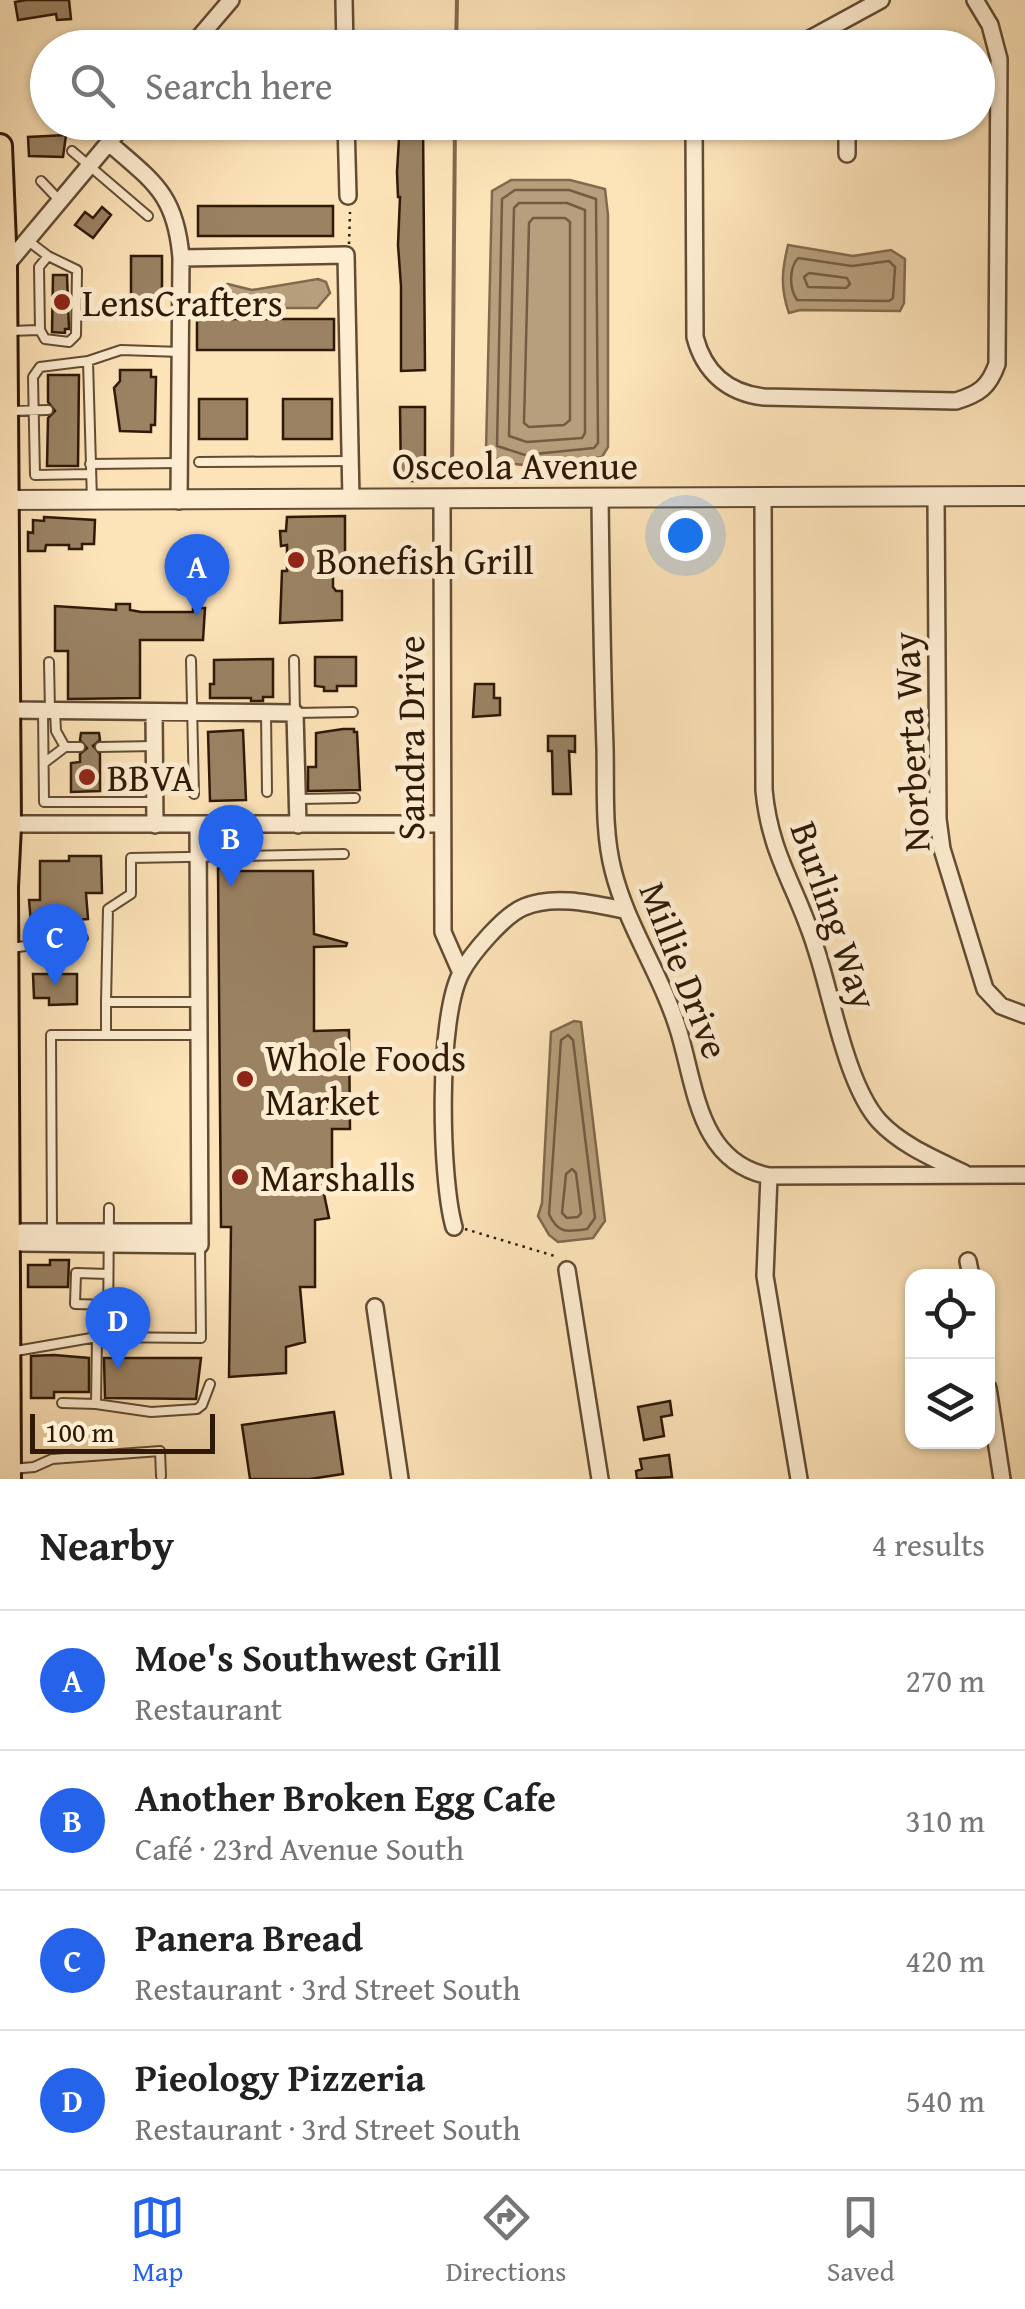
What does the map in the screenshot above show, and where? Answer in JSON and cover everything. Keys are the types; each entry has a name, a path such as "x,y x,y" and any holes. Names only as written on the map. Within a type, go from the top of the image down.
{"main road":[{"path":"0,146 8,710 4,825 9,1474"}],"street":[{"path":"205,30 231,0"},
{"path":"344,0 345,30"},
{"path":"831,29 881,0"},
{"path":"975,0 991,30"},
{"path":"694,140 695,337 703,361 719,380 740,392 764,397 956,401 985,389 997,364 999,71 995,43"},
{"path":"2,270 111,140"},
{"path":"346,140 348,196"},
{"path":"847,140 847,154"},
{"path":"108,143 156,184 178,228 182,258 180,500"},
{"path":"182,258 346,255 352,498"},
{"path":"707,395 719,380"},
{"name":"Millie Drive","path":"600,496 612,866 624,910 667,998 714,1142 741,1168 769,1176 1025,1174"},
{"name":"Norberta Way","path":"936,496 940,836 986,989 1001,1006 1025,1015"},
{"name":"Osceola Avenue","path":"3,500 1025,496"},
{"name":"Burling Way","path":"763,498 764,790 774,848 815,944 854,1078 867,1103 879,1121 912,1147 967,1174"},
{"name":"Sandra Drive","path":"442,500 443,932 461,973"},
{"path":"8,710 295,714 298,824"},
{"path":"154,712 155,825"},
{"path":"4,825 442,824"},
{"path":"7,1237 21,1243 200,1238 198,825"},
{"path":"454,1227 446,1176 446,1070 450,1018 461,973 498,927 523,907 572,902 624,910"},
{"path":"769,1176 764,1276 799,1479"},
{"path":"7,1237 21,1232 52,1232 109,1238"},
{"path":"567,1270 600,1479"},
{"path":"375,1307 400,1479"},
{"path":"995,1434 1002,1479"}],"lane":[{"path":"105,140 108,143"},
{"path":"72,152 148,216"},
{"path":"41,180 60,201"},
{"path":"27,240 77,270 76,334 69,342 45,339 40,330 39,267 48,256"},
{"path":"5,332 40,330"},
{"path":"90,474 35,475 34,377 40,367 88,361 122,350 180,352"},
{"path":"88,361 84,391 89,410 92,501"},
{"path":"34,392 48,392"},
{"path":"5,410 48,410"},
{"path":"78,410 89,410"},
{"path":"34,429 48,430"},
{"path":"78,430 90,430"},
{"path":"34,452 48,451"},
{"path":"78,451 90,451"},
{"path":"199,462 351,462"},
{"path":"90,464 180,463"},
{"path":"191,660 194,794"},
{"path":"294,660 295,714 354,712"},
{"path":"50,662 44,802 154,802"},
{"path":"50,711 65,747"},
{"path":"266,713 267,792"},
{"path":"100,747 154,746"},
{"path":"44,765 65,747 80,747"},
{"path":"297,800 354,798"},
{"path":"106,1034 108,909 131,894 131,858 344,854"},
{"path":"7,949 83,938"},
{"path":"106,1002 199,1002"},
{"path":"52,1232 50,1034 199,1035"},
{"path":"108,1336 109,1208"},
{"path":"10,1352 108,1336 201,1338 200,1238"},
{"path":"108,1274 76,1273 76,1304 108,1305"},
{"path":"96,1404 97,1337"},
{"path":"62,1404 96,1404 151,1412 197,1409 210,1384"},
{"path":"9,1474 52,1459 160,1450 160,1476"}],"path":[{"path":"346,255 348,196"},
{"path":"454,1227 556,1255 567,1270"}],"water":[{"path":"511,180 570,180 605,189 608,447 602,457 526,465 497,459 486,452 492,191"},
{"path":"788,245 853,256 891,250 905,259 904,303 900,311 789,313 783,279"},
{"path":"318,279 326,282 330,293 317,308 220,308 213,294 217,286 228,284 252,290"},
{"path":"574,1021 581,1022 605,1221 593,1238 558,1242 538,1216 542,1203 551,1032"}],"building":[{"path":"69,0 71,19 57,20 56,14 18,20 15,2"},
{"path":"28,137 65,140 63,157 29,156"},
{"path":"399,140 423,140 425,370 401,371"},
{"path":"198,206 333,206 333,236 198,236"},
{"path":"102,207 111,215 93,238 75,225 85,212 93,218"},
{"path":"131,256 162,256 162,314 131,314"},
{"path":"53,275 67,275 69,329 65,333 52,332"},
{"path":"197,319 334,319 334,350 197,350"},
{"path":"120,370 151,370 151,377 156,377 155,425 151,425 151,432 120,431 114,388 120,381"},
{"path":"48,375 79,375 78,466 47,466 48,418 55,411 48,402"},
{"path":"199,399 247,399 247,439 199,439"},
{"path":"283,399 332,399 332,439 283,439"},
{"path":"400,407 425,407 425,481 401,481"},
{"path":"345,516 345,556 333,556 333,587 342,591 342,620 280,623 287,545 281,546 280,531 286,531 287,517"},
{"path":"44,517 95,520 94,544 82,544 82,549 46,545 45,551 28,551 28,532 33,533 33,520 44,521"},
{"path":"116,604 130,604 130,610 141,612 193,612 193,608 205,608 203,640 140,640 140,698 68,699 68,651 55,651 55,606 116,610"},
{"path":"315,657 356,657 356,686 324,691 324,687 315,686"},
{"path":"273,659 273,697 263,697 263,701 210,698 214,660"},
{"path":"475,684 494,684 494,698 500,698 500,715 473,717"},
{"path":"343,729 357,732 360,790 308,791 308,767 316,767 316,733"},
{"path":"243,730 246,800 210,801 208,732"},
{"path":"81,733 99,733 100,740 93,746 100,754 100,791 71,792 71,763 80,762 80,754 87,748 80,740"},
{"path":"548,736 575,736 575,752 569,751 571,794 553,794"},
{"path":"69,856 101,856 102,893 86,893 88,919 31,923 29,900 40,900 40,861 69,861"},
{"path":"218,868 313,871 314,934 347,943 314,947 314,1031 349,1030 350,1129 332,1129 332,1187 323,1189 329,1218 315,1220 315,1287 300,1287 305,1342 286,1347 286,1373 229,1377 231,1227 221,1227"},
{"path":"33,974 77,974 77,1004 49,1005 49,998 34,998"},
{"path":"50,1260 69,1260 68,1287 28,1287 28,1265 50,1265"},
{"path":"31,1356 89,1358 89,1392 54,1392 54,1398 31,1398"},
{"path":"104,1358 201,1358 196,1399 105,1398"},
{"path":"670,1401 672,1415 661,1417 664,1436 644,1440 638,1407"},
{"path":"334,1412 343,1474 310,1479 250,1479 242,1425"},
{"path":"669,1455 672,1477 637,1479 636,1471 642,1469 640,1459"}],"waterway":[{"path":"456,30 457,0"},
{"path":"452,472 455,140"}],"place":[{"name":"LensCrafters","path":"62,302"},
{"name":"Bonefish Grill","path":"296,560"},
{"name":"Moe's Southwest Grill","path":"197,616"},
{"name":"BBVA","path":"87,777"},
{"name":"Another Broken Egg Cafe","path":"231,887"},
{"name":"Panera Bread","path":"55,986"},
{"name":"Whole Foods Market","path":"245,1079"},
{"name":"Marshalls","path":"240,1177"},
{"name":"Pieology Pizzeria","path":"118,1369"}]}
